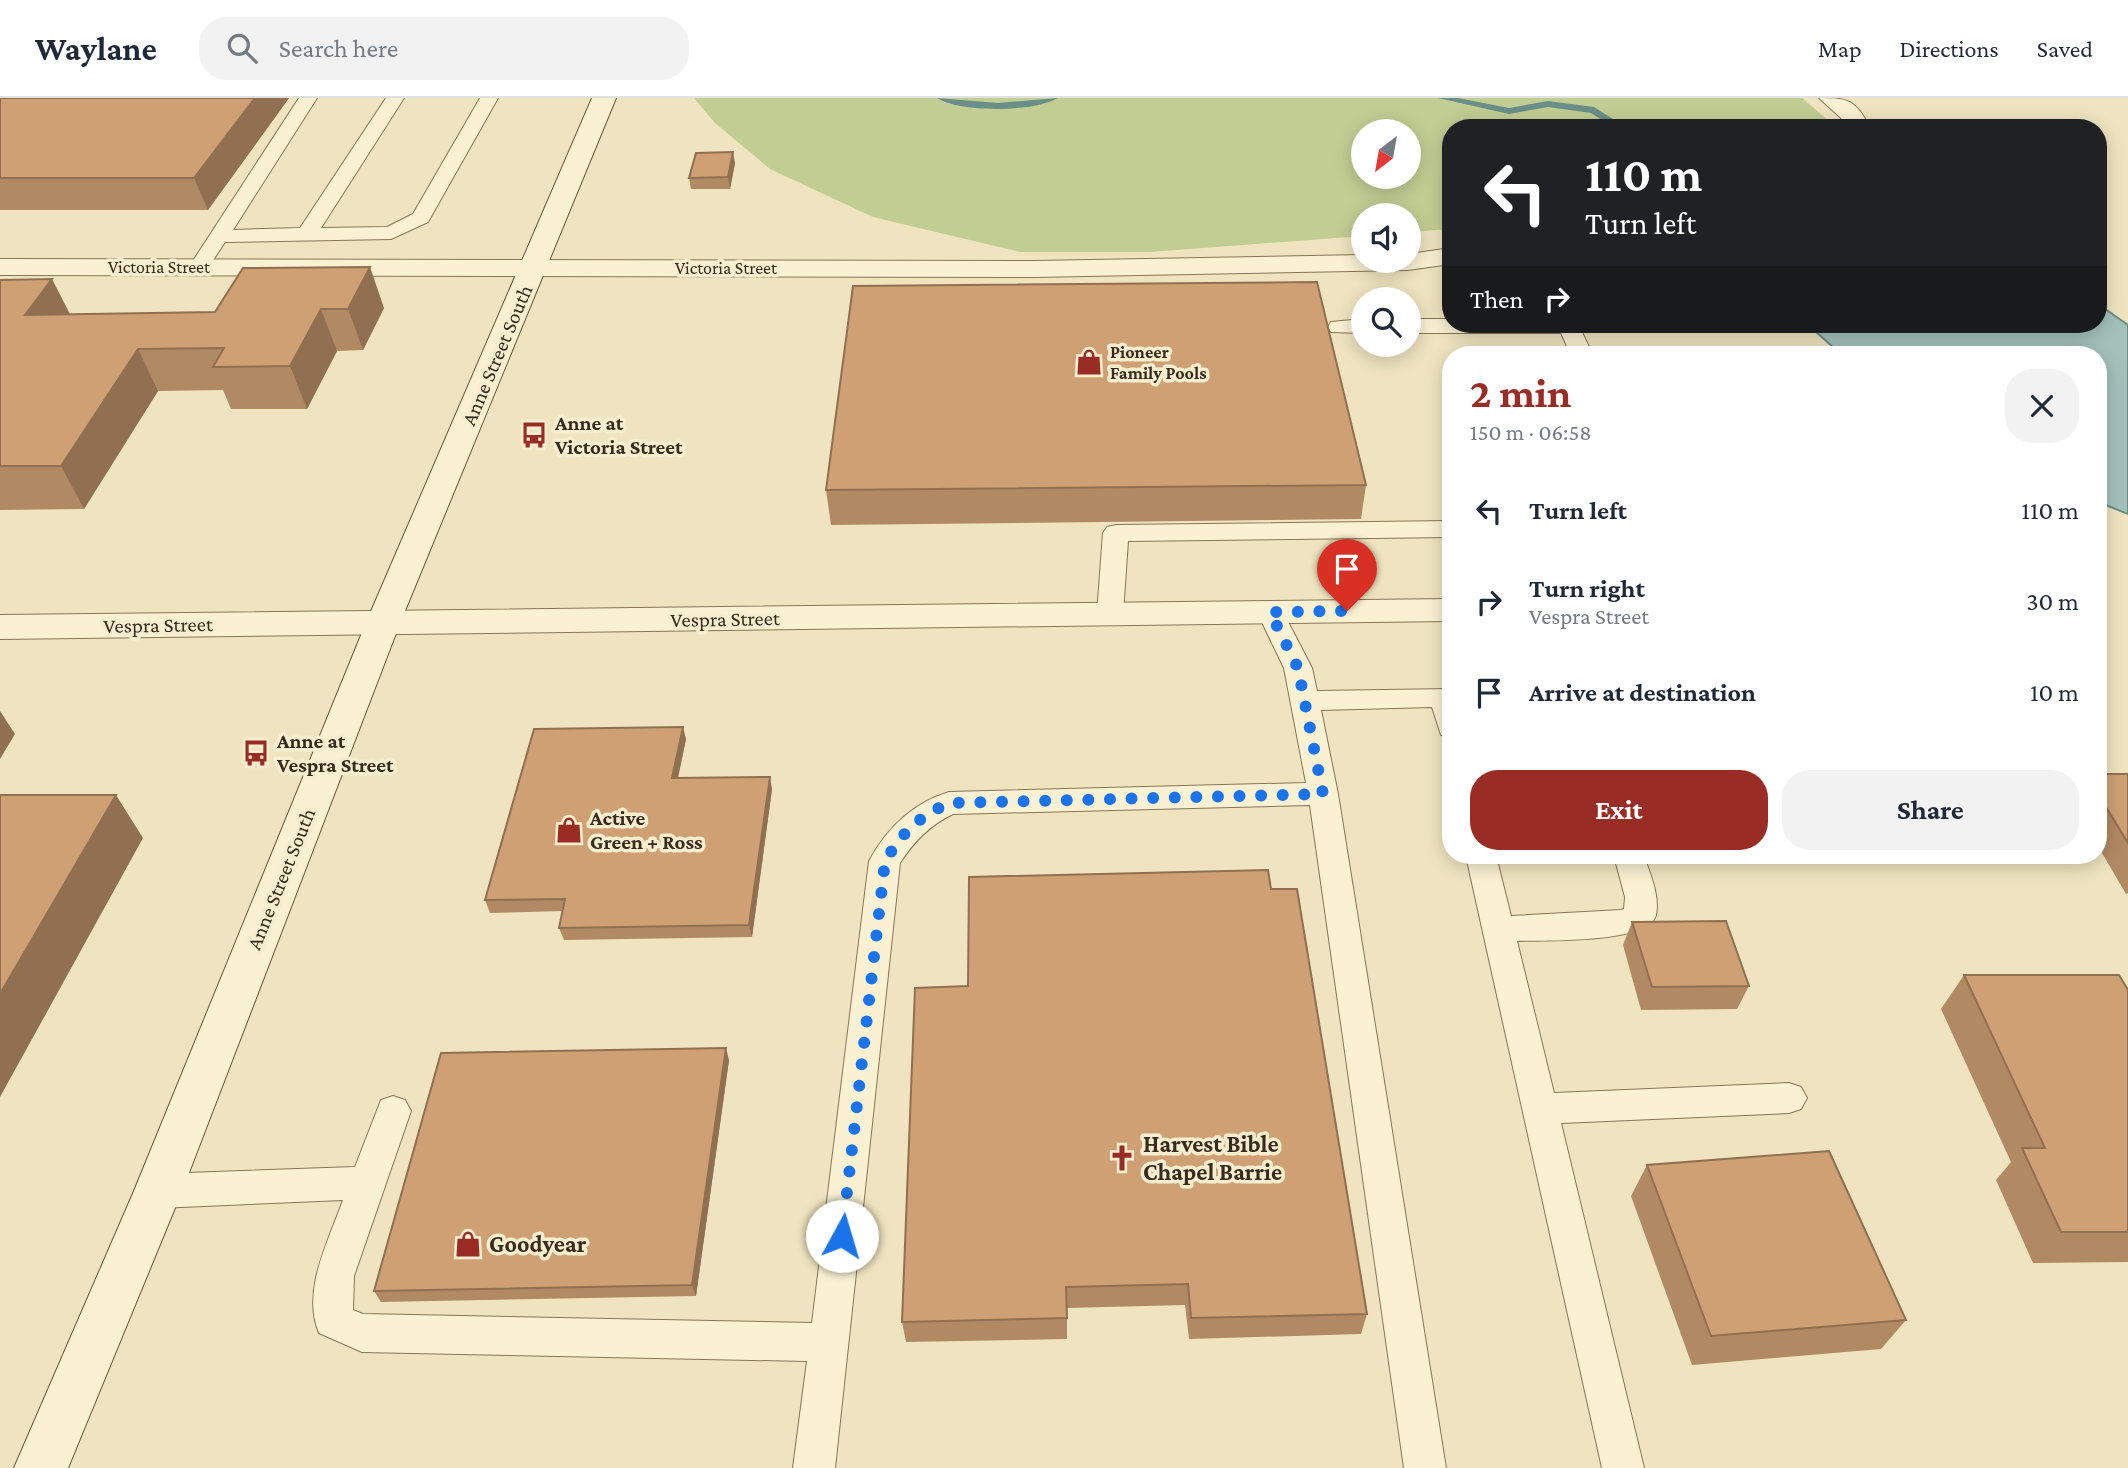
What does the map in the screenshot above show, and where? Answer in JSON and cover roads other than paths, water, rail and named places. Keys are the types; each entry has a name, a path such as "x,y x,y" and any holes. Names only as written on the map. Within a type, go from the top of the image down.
{"street":[{"name":"Anne Street South","path":"41,1468 158,1191 383,623 604,98"},
{"path":"1831,98 1851,114 1853,119"},
{"name":"Victoria Street","path":"0,267 1034,269 1408,262 1442,257"},
{"name":"Vespra Street","path":"0,627 1442,610"}],"lane":[{"path":"199,267 309,98"},
{"path":"307,234 395,98"},
{"path":"217,236 391,233 421,218 489,98"},
{"path":"1421,326 1442,326"},
{"path":"1339,327 1351,327"},
{"path":"1110,614 1116,533 1442,529"},
{"path":"1270,612 1298,668 1323,794 1425,1468"},
{"path":"1306,701 1442,697"},
{"path":"814,1468 885,861 903,833 924,815 949,803 1323,794"},
{"path":"1483,864 1623,1468"},
{"path":"1498,929 1625,923 1640,916 1641,897 1631,864"},
{"path":"1539,1109 1789,1097"},
{"path":"393,1111 335,1276 333,1320 362,1333 830,1342"},
{"path":"158,1191 368,1182"}],"water":[{"path":"2107,310 2128,325 2128,514 2107,506 2107,346 1832,346 1817,333 2107,333"}],"waterway":[{"path":"942,98 998,106 1053,98"},
{"path":"1443,98 1509,111 1548,104 1594,110 1608,119"}],"place":[{"name":"Pioneer Family Pools","path":"1089,362"},
{"name":"Anne at Victoria Street","path":"534,435"},
{"name":"Anne at Vespra Street","path":"256,753"},
{"name":"Active Green + Ross","path":"569,830"},
{"name":"Harvest Bible Chapel Barrie","path":"1122,1158"},
{"name":"Goodyear","path":"468,1244"}]}
